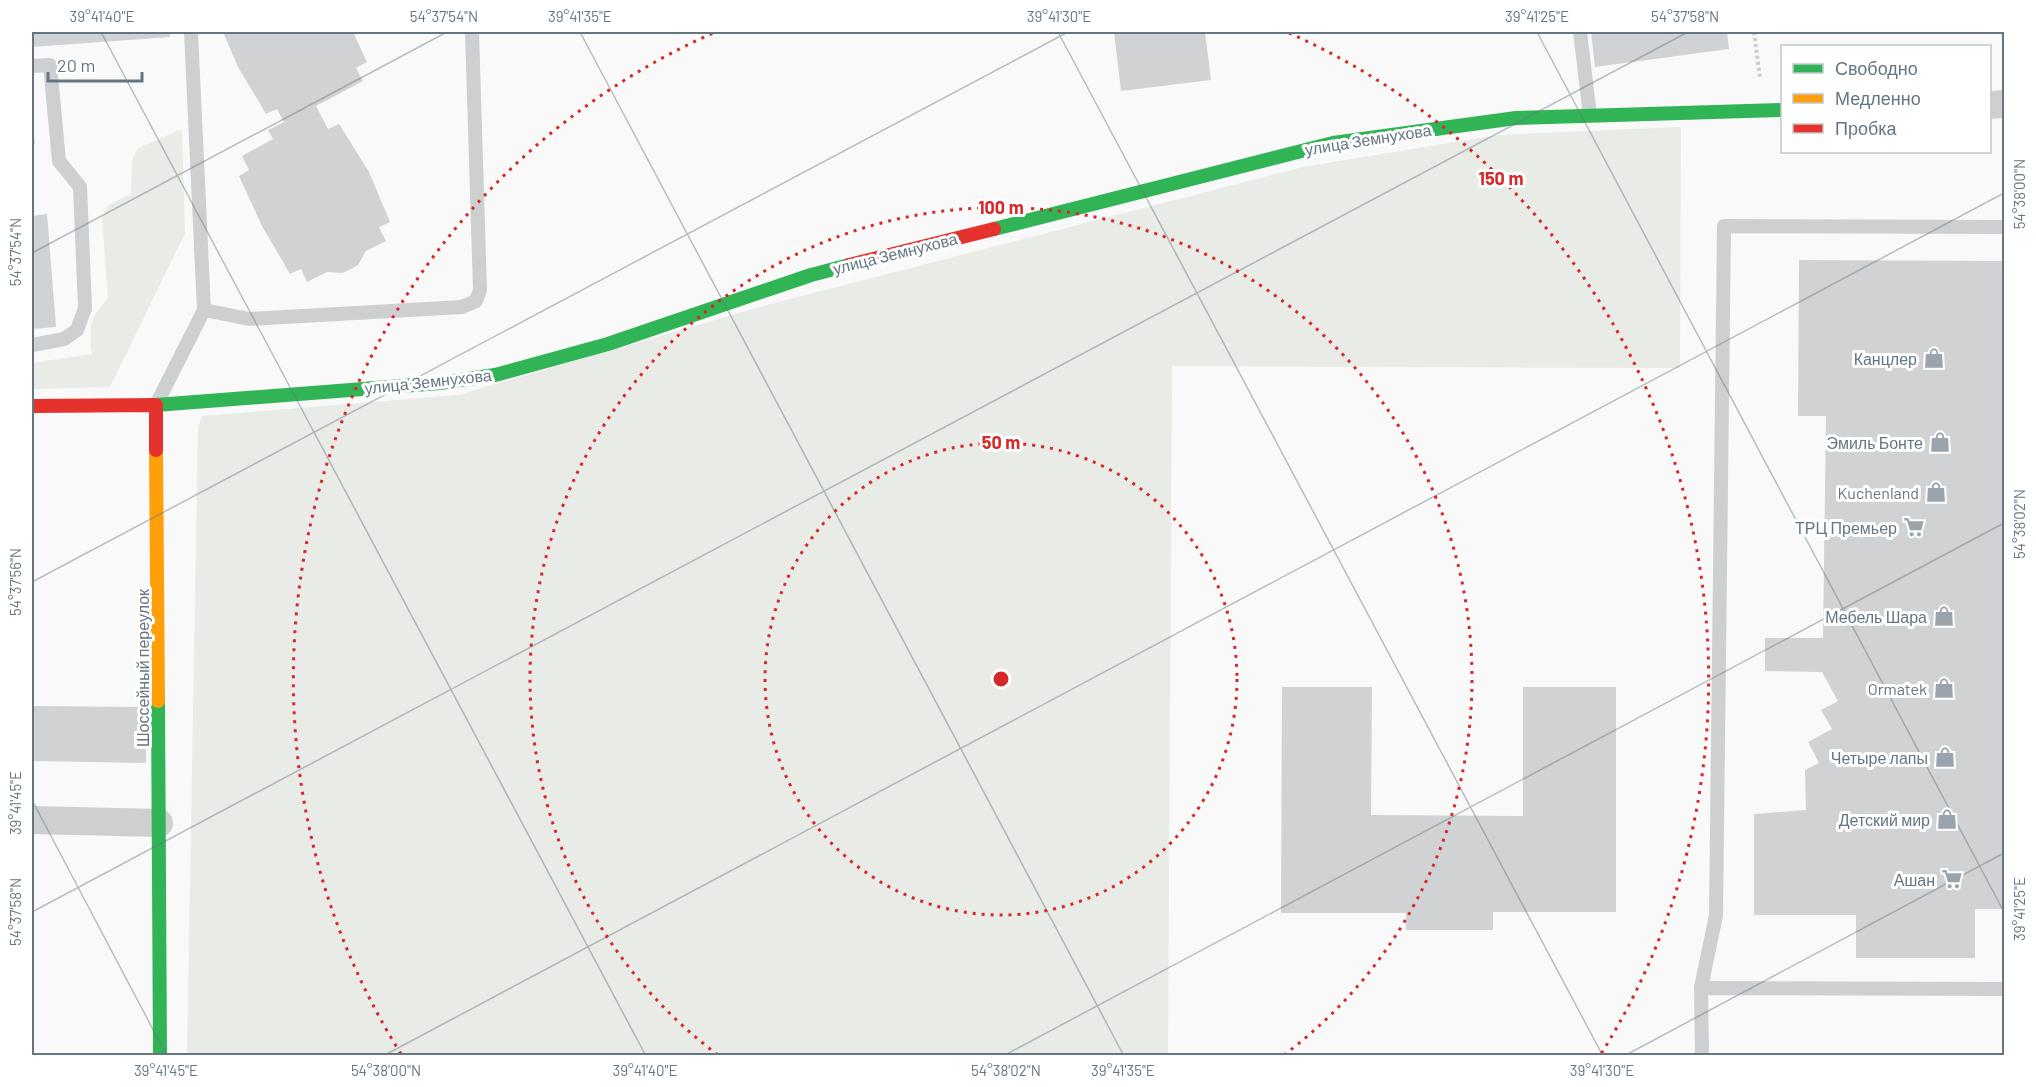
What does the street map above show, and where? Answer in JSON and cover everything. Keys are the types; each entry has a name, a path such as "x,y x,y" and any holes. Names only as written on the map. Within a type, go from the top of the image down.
{"street":[{"name":"улица Земнухова","path":"156,405 454,382 495,375 598,347 803,277 1298,151 1473,122 1590,115 1781,110"},
{"path":"32,406 156,405"},
{"name":"Шоссейный переулок","path":"156,405 160,1056"},
{"path":"32,820 159,823"}],"lane":[{"path":"156,405 204,310 191,32"},
{"path":"204,310 249,319 462,307 476,302 480,290 472,32"},
{"path":"1580,32 1590,115"},
{"path":"32,66 50,65 59,161 80,187 85,308 76,330 64,339 32,345"},
{"path":"1702,1056 1701,988 1716,915 1724,226 2004,226"},
{"path":"1701,988 2004,989"}],"path":[{"path":"1754,32 1761,90"}],"shaded area":[{"path":"1681,127 1680,368 1172,366 1168,1055 187,1056 198,429 202,416 458,395 763,306 1303,167 1498,135"},
{"path":"182,129 185,233 110,387 32,389 32,363 92,354 90,336 92,323 108,298 102,218 107,206 131,194 132,160 138,148"}],"building":[{"path":"32,32 170,32 170,37 32,47"},
{"path":"223,32 353,32 367,62 356,68 363,81 316,106 328,129 339,124 369,172 390,222 379,227 386,241 366,251 358,265 351,269 342,273 327,272 307,282 301,269 290,274 262,226 239,176 249,170 242,156 273,139 268,130 284,122 277,109 266,114 238,67"},
{"path":"1114,32 1205,32 1211,80 1121,91"},
{"path":"1591,32 1727,32 1729,49 1595,67"},
{"path":"32,119 35,144 32,145"},
{"path":"47,214 56,327 32,329 32,216"},
{"name":"ТРЦ Премьер","path":"1799,260 2004,261 2004,909 1975,909 1975,958 1856,958 1856,915 1754,915 1754,814 1806,810 1805,770 1819,763 1808,742 1832,729 1821,710 1838,701 1822,672 1765,671 1765,638 1823,638 1826,416 1798,416"},
{"path":"1282,687 1372,687 1371,815 1523,816 1523,687 1616,687 1616,912 1493,912 1493,930 1406,930 1406,913 1281,913"},
{"path":"32,706 146,707 146,763 32,761"}],"traffic: fast":[{"path":"994,229 1333,143 1516,118 1781,110"},
{"path":"156,405 440,383 495,375 608,344 811,275 849,265"},
{"path":"158,701 160,1056"}],"traffic: slow":[{"path":"156,450 158,701"}],"traffic: jam":[{"path":"849,265 994,229"},
{"path":"32,406 156,405 156,450"}],"place":[{"name":"Канцлер","path":"1934,358"},
{"name":"Эмиль Бонте","path":"1940,442"},
{"name":"Kuchenland","path":"1936,492"},
{"name":"ТРЦ Премьер","path":"1914,527"},
{"name":"Мебель Шара","path":"1944,616"},
{"name":"Ormatek","path":"1944,688"},
{"name":"Четыре лапы","path":"1945,757"},
{"name":"Детский мир","path":"1947,819"},
{"name":"Ашан","path":"1952,879"}]}
